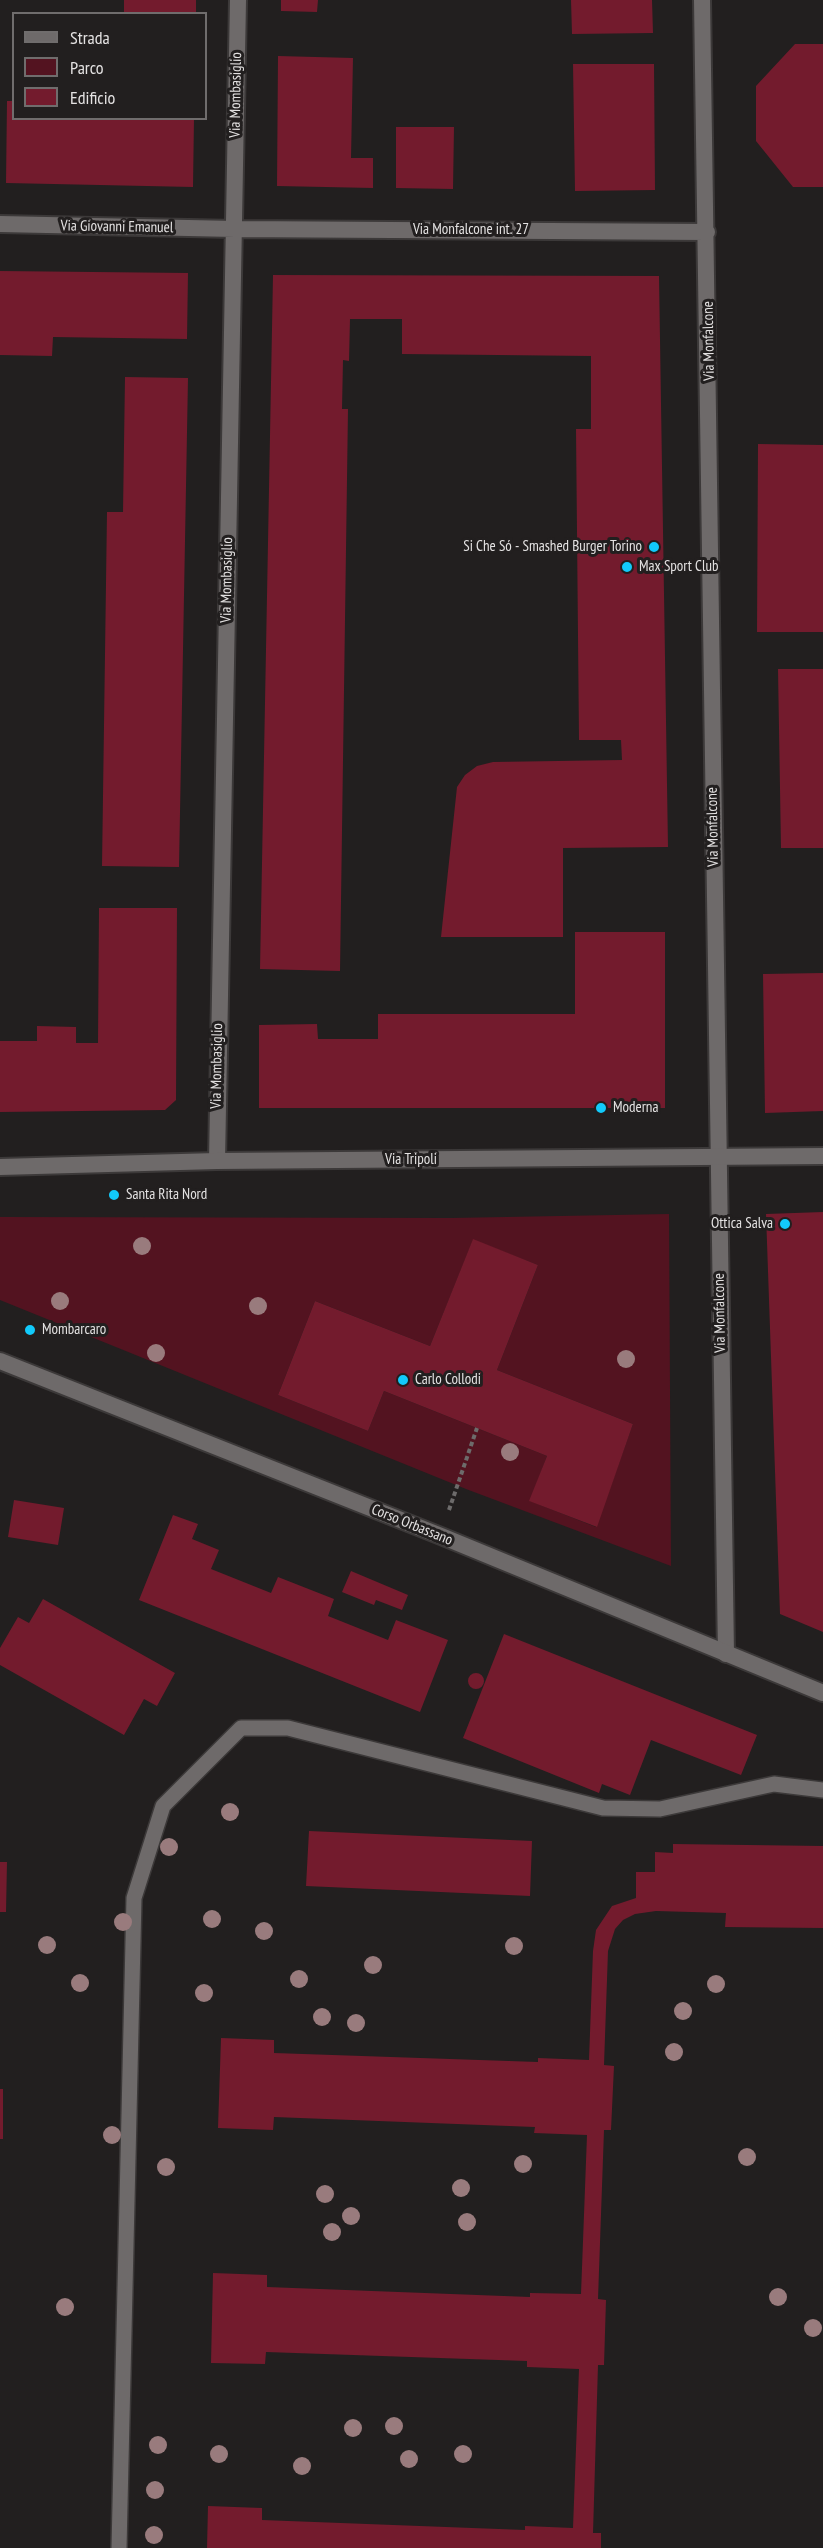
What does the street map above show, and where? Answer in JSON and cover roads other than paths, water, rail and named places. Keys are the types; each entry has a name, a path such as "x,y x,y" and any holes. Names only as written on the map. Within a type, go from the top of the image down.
{"street":[{"name":"Via Mombasiglio","path":"217,1161 238,0"},
{"name":"Via Monfalcone","path":"702,0 707,232 716,1104 719,1156 726,1654"},
{"name":"Via Giovanni Emanuel","path":"0,224 235,229"},
{"name":"Via Monfalcone int. 27","path":"235,229 707,232"},
{"name":"Via Tripoli","path":"0,1167 217,1161 823,1156"},
{"name":"Corso Orbassano","path":"0,1361 441,1536 823,1693"}],"lane":[{"path":"119,2548 134,1898 163,1806 241,1728 288,1728 603,1808 660,1809 774,1784 823,1790"}],"place":[{"name":"Si Che Só - Smashed Burger Torino","path":"654,547"},
{"name":"Max Sport Club","path":"627,567"},
{"name":"Moderna","path":"601,1108"},
{"name":"Santa Rita Nord","path":"114,1195"},
{"name":"Ottica Salva","path":"785,1224"},
{"name":"Mombarcaro","path":"30,1330"},
{"name":"Carlo Collodi","path":"403,1380"}]}
